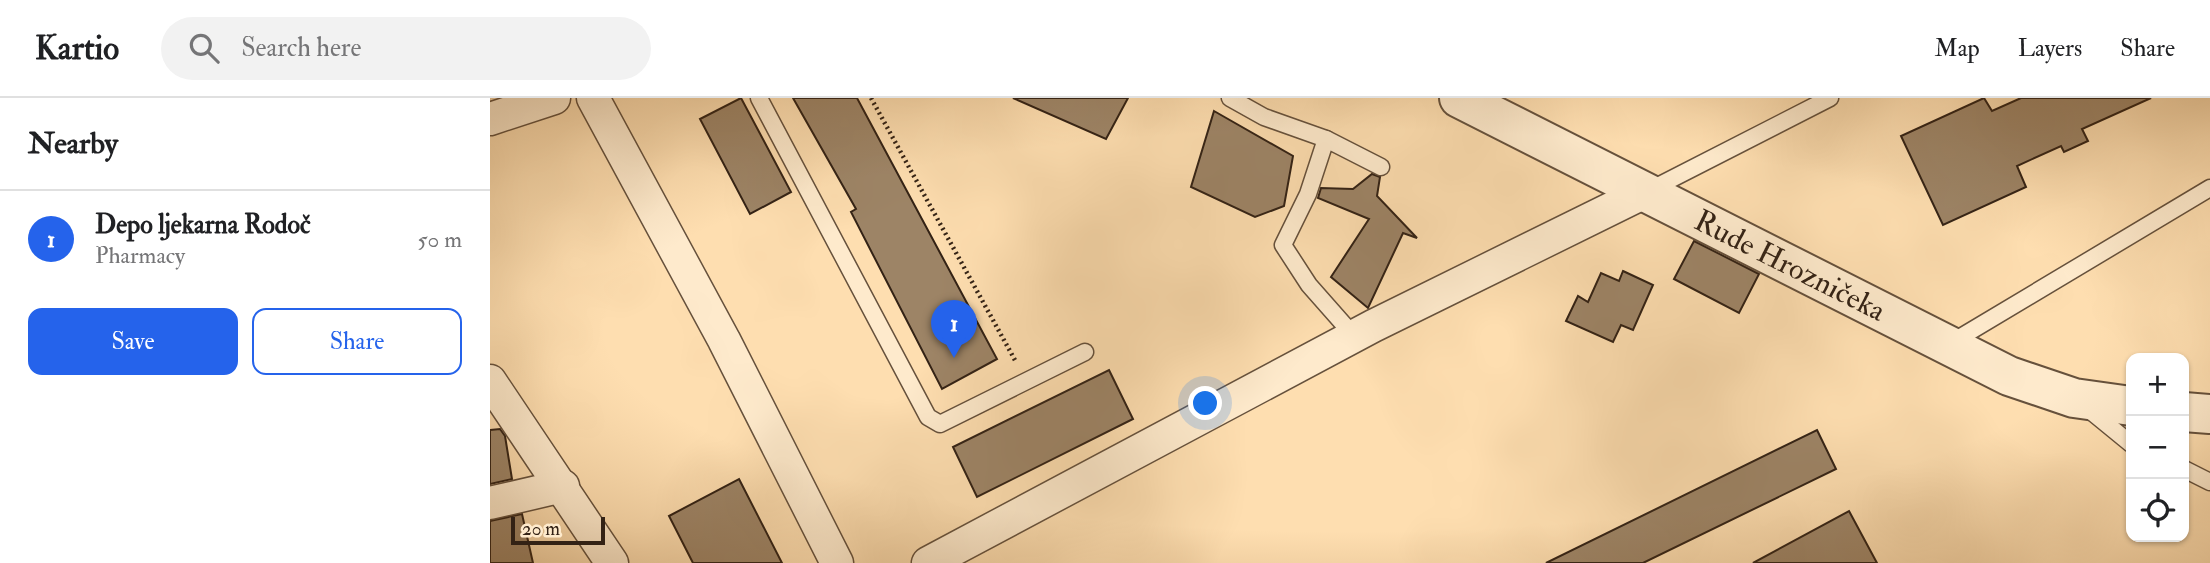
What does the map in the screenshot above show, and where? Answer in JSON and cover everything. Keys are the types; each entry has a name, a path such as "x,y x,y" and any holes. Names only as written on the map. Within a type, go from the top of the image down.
{"street":[{"path":"490,118 554,98"},
{"path":"593,98 724,340 837,563"},
{"name":"Rude Hrozničeka","path":"1459,98 2009,376 2074,398 2126,405"},
{"path":"928,563 1354,336 1647,191"},
{"path":"490,381 563,486 612,563"},
{"path":"2189,412 2210,414"},
{"path":"490,503 563,486"}],"lane":[{"path":"759,98 928,417 940,424 1085,352"},
{"path":"1230,98 1264,117 1326,139 1381,167"},
{"path":"1647,191 1830,98"},
{"path":"1326,139 1308,194 1283,245 1309,285 1354,336"},
{"path":"1949,344 2210,188"},
{"path":"2074,398 2126,440"},
{"path":"2189,472 2210,482"}],"path":[{"path":"871,98 1026,381"}],"building":[{"path":"741,98 791,192 750,214 700,119"},
{"path":"793,98 857,98 997,359 942,389 851,212 856,209"},
{"path":"1013,98 1128,98 1106,139"},
{"path":"1984,98 1992,111 2021,98 2151,98 2082,129 2088,141 2064,152 2061,146 2017,166 2026,187 1943,225 1901,136"},
{"path":"1214,111 1293,156 1284,206 1255,217 1191,187"},
{"path":"1372,174 1380,177 1377,196 1417,238 1403,233 1368,308 1331,277 1369,219 1318,198 1321,188 1353,189"},
{"path":"1694,241 1759,274 1739,313 1674,279"},
{"path":"1623,271 1653,285 1633,330 1621,325 1613,342 1566,321 1578,296 1588,302 1601,273 1619,281"},
{"path":"1109,370 1133,419 977,497 953,447"},
{"path":"500,429 505,436 512,479 490,484 490,430"},
{"path":"1817,430 1836,469 1643,563 1546,563"},
{"path":"739,479 782,563 693,563 669,516"},
{"path":"1849,511 1877,563 1753,563"},
{"path":"522,514 533,563 490,563 490,521"}],"place":[{"name":"Depo ljekarna Rodoč","path":"954,358"}]}
